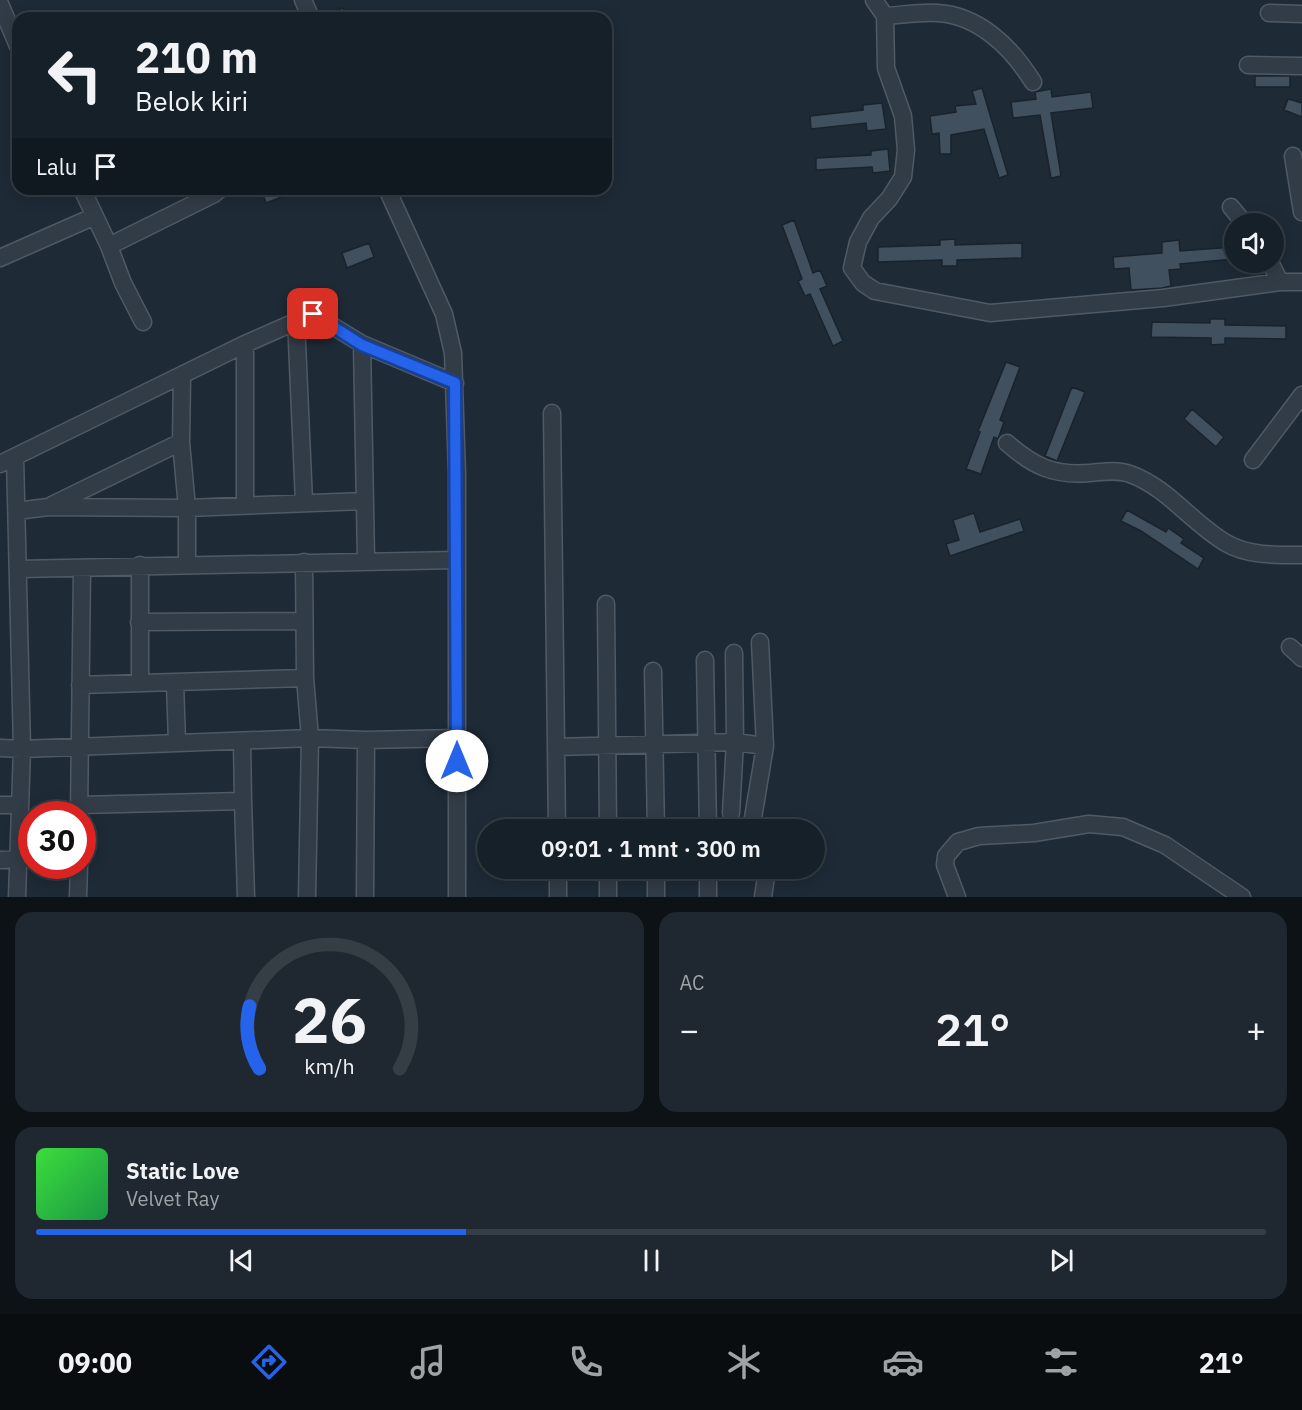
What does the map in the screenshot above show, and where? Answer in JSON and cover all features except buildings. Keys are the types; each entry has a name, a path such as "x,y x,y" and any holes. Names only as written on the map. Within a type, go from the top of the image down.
{"street":[{"path":"874,0 885,16 886,68 903,116 906,150 903,177 889,199 871,218 858,242 853,261 852,268 855,273 875,291 990,313 1163,298 1281,282 1302,282"},
{"path":"0,4 12,32"},
{"path":"885,16 938,13 963,18 1004,44 1033,82"},
{"path":"1269,13 1302,14"},
{"path":"1248,65 1302,66"},
{"path":"1293,156 1302,212"},
{"path":"85,195 109,246 123,283 143,322"},
{"path":"109,246 212,195"},
{"path":"390,195 444,314 450,332 455,383 457,897"},
{"path":"1231,207 1236,213"},
{"path":"0,258 95,216"},
{"path":"1276,273 1281,282"},
{"path":"20,801 22,749 17,511 8,460 245,344 296,320 316,315 362,345 455,383"},
{"path":"296,320 304,502"},
{"path":"245,344 245,505"},
{"path":"362,345 366,560"},
{"path":"182,376 181,442 187,508 187,565"},
{"path":"1253,460 1302,395"},
{"path":"552,413 557,819"},
{"path":"48,507 181,442"},
{"path":"1007,443 1039,466 1068,475 1108,471 1127,472 1147,481 1227,544 1265,554 1302,555"},
{"path":"17,511 48,507 187,508 364,501"},
{"path":"18,569 366,560 456,560"},
{"path":"303,562 305,678 310,738 307,897"},
{"path":"140,565 140,683"},
{"path":"79,801 82,569"},
{"path":"606,604 608,819"},
{"path":"139,622 304,621"},
{"path":"754,819 765,746 760,642"},
{"path":"731,813 735,742 734,653"},
{"path":"705,660 708,819"},
{"path":"653,671 656,819"},
{"path":"80,685 305,678"},
{"path":"176,682 177,743"},
{"path":"0,747 22,749 79,745 310,738 366,740 457,738"},
{"path":"365,897 366,740"},
{"path":"242,741 246,897"},
{"path":"556,747 735,742 765,746"},
{"path":"96,809 243,801"},
{"path":"0,805 18,805"},
{"path":"957,897 945,865 946,856 958,842 979,836 1034,833 1089,824 1123,827 1165,845 1242,897"},
{"path":"0,860 18,859"},
{"path":"17,897 18,878"},
{"path":"78,879 78,897"},
{"path":"558,879 558,897"},
{"path":"608,879 609,897"},
{"path":"656,879 656,897"},
{"path":"708,879 708,897"},
{"path":"763,897 766,879"}],"route":[{"path":"313,314 362,345 455,383 457,761"}]}
